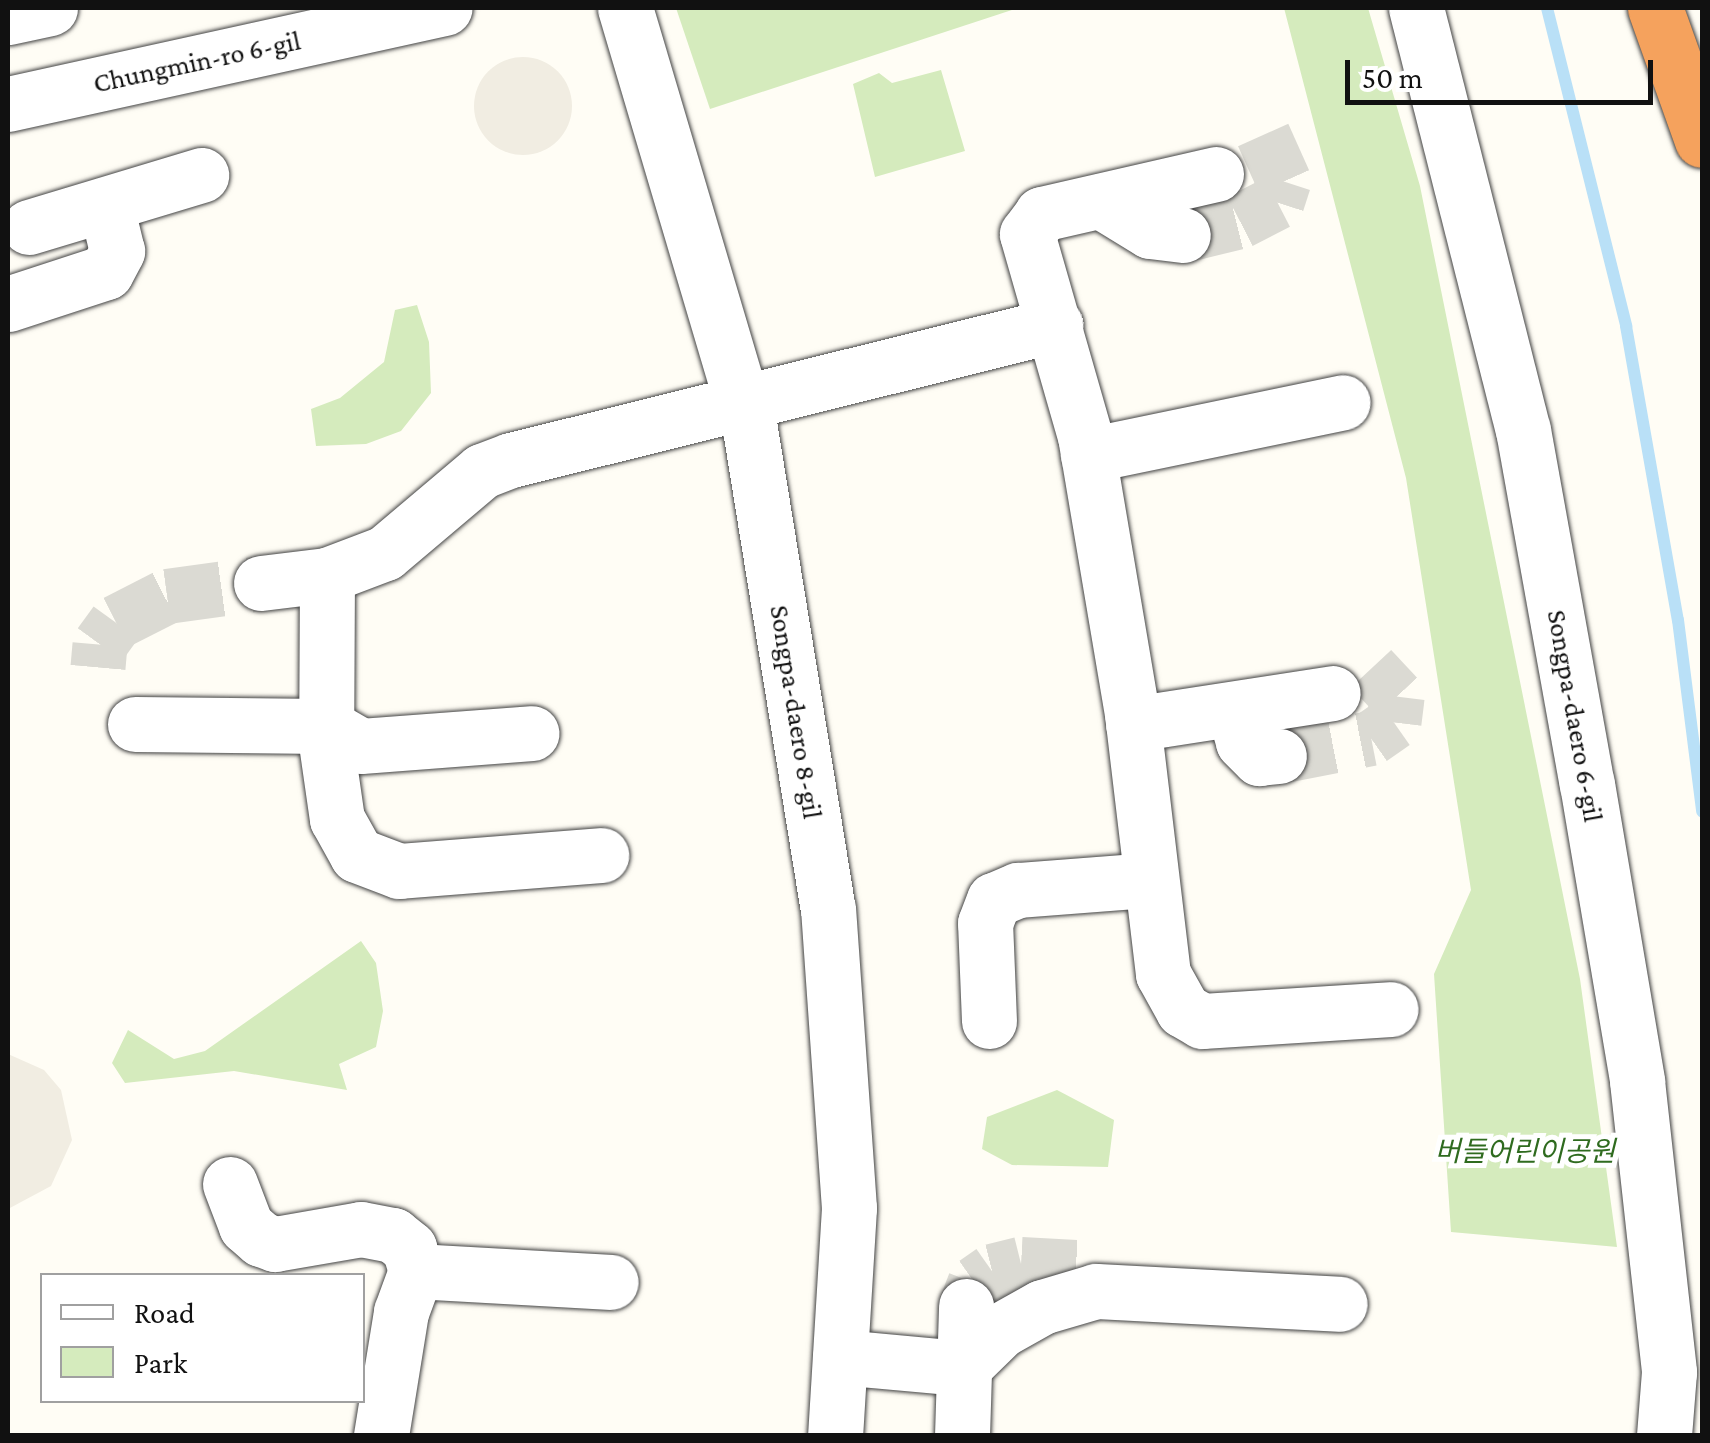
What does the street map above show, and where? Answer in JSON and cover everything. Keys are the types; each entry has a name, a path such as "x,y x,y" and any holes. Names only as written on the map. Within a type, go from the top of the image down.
{"highway":[{"path":"1655,8 1702,140"}],"street":[{"path":"8,17 50,8"},
{"name":"Chungmin-ro 6-gil","path":"8,104 311,22 446,8"},
{"name":"Songpa-daero 8-gil","path":"625,8 744,407 828,908 849,1208 835,1436"},
{"name":"Songpa-daero 6-gil","path":"1416,8 1523,430 1588,784 1639,1100 1670,1372 1664,1436"},
{"path":"1216,174 1042,214 1027,234 1088,455 1134,724 1149,880 1163,974 1183,1010 1202,1021 1391,1010"},
{"path":"30,227 201,175"},
{"path":"1101,200 1150,231 1183,235"},
{"path":"8,304 106,272 117,252 106,206"},
{"path":"261,584 327,575 385,553 482,472 1054,325"},
{"path":"1088,455 1343,402"},
{"path":"327,575 326,726 337,820 357,855 399,870 600,855"},
{"path":"1134,724 1333,693"},
{"path":"1234,710 1243,742 1259,758 1279,756"},
{"path":"134,724 326,726 361,746 532,733"},
{"path":"989,1021 985,923 994,900 1018,890 1149,880"},
{"path":"230,1184 246,1226 261,1239 275,1244 361,1229 393,1235 409,1248 416,1270 400,1312 380,1436"},
{"path":"416,1270 612,1282"},
{"path":"962,1368 1000,1330 1042,1307 1096,1291 1340,1304"},
{"path":"962,1436 966,1306"},
{"path":"840,1357 962,1368"}],"green space":[{"path":"676,8 1018,8 710,109"},
{"name":"버들어린이공원","path":"1284,8 1368,8 1420,186 1580,979 1617,1247 1451,1232 1434,974 1471,890 1406,478"},
{"path":"941,70 965,151 875,177 853,84 879,73 892,83"},
{"path":"417,305 429,342 431,393 401,431 366,444 316,446 311,409 340,398 384,362 395,310"},
{"path":"361,941 376,963 383,1011 376,1047 339,1064 347,1090 234,1071 125,1083 112,1063 128,1030 174,1059 205,1051"},
{"path":"1057,1090 1114,1120 1108,1167 1012,1165 982,1149 987,1117"}],"shaded area":[{"path":"523,57 542,61 558,71 568,87 572,106 568,125 558,141 542,151 523,155 504,151 488,141 478,125 474,106 478,87 488,71 504,61"},
{"path":"8,1054 44,1070 61,1090 72,1140 51,1186 8,1209"}],"waterway":[{"path":"1547,8 1626,326 1678,620 1702,811"}],"tunnel":[{"path":"1183,235 1240,221 1277,202 1284,181 1263,134"},
{"path":"98,667 100,644 116,622 167,596 261,583"},
{"path":"1279,756 1371,738 1394,722 1397,696 1371,668"},
{"path":"966,1306 975,1283 992,1271 1021,1264 1094,1268"}]}
